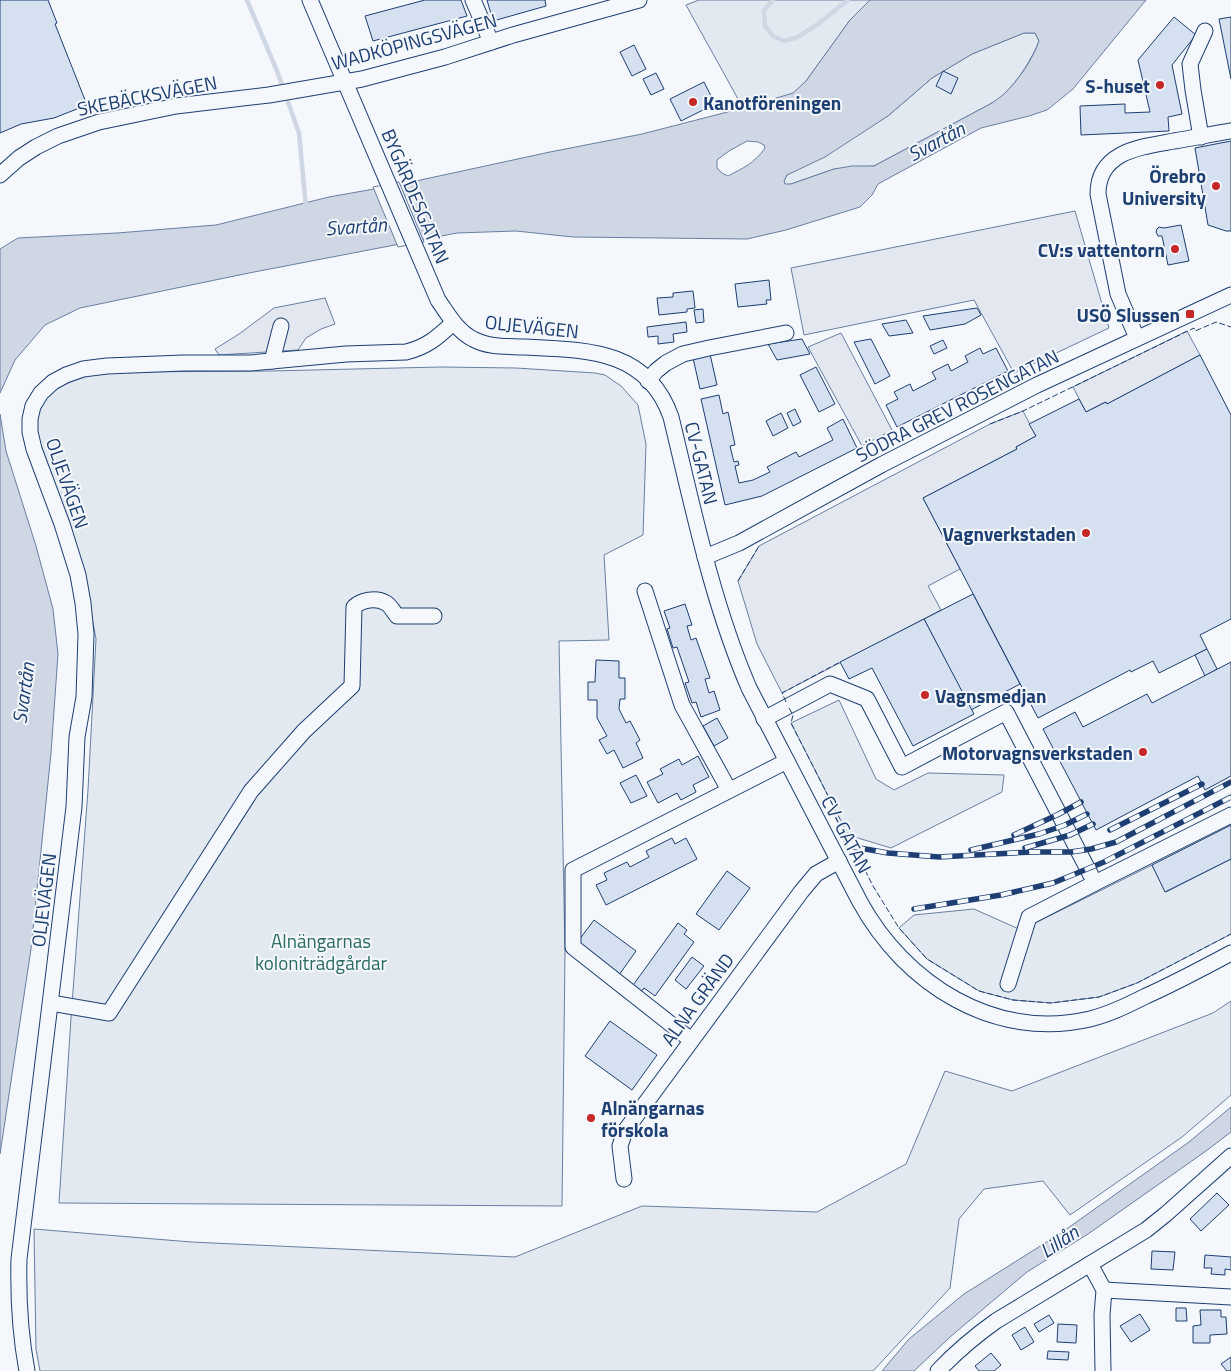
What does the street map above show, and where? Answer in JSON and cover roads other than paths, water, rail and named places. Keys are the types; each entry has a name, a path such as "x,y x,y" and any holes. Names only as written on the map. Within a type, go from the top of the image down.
{"street":[{"name":"BYGÄRDESGATAN","path":"310,0 438,300 454,323"},
{"path":"472,0 491,42"},
{"name":"WADKÖPINGSVÄGEN","path":"315,87 395,71 639,0"},
{"path":"1200,136 1190,64 1205,31"},
{"name":"SKEBÄCKSVÄGEN","path":"0,175 19,158 36,147 58,136 99,122 176,106 275,94 315,87"},
{"path":"1137,338 1118,294 1098,194 1103,171 1124,153 1136,149 1231,131"},
{"name":"SÖDRA GREV ROSENGATAN","path":"705,557 739,543 875,469 1038,385 1137,338 1230,299"},
{"name":"OLJEVÄGEN","path":"27,1371 19,1308 19,1259 74,807 77,737 84,697 86,662 86,634 78,575 62,524 34,449 30,432 33,406 41,392 53,382 66,375 83,369 107,366 250,363 346,354 406,352 430,344 454,323 472,339 485,344 556,348 595,352 614,357 629,364 648,380"},
{"path":"272,361 281,326"},
{"path":"648,380 666,363 683,354 786,333"},
{"name":"CV-GATAN","path":"648,380 661,396 671,418 705,557 736,660 748,688 869,918 900,958 922,977 959,1002 1002,1018 1020,1022 1055,1024 1098,1017 1115,1011 1231,953"},
{"path":"645,591 682,705 730,790"},
{"path":"51,1003 109,1013 252,791 304,731 352,686 354,607 366,600 382,601 388,603 397,616 434,616"},
{"path":"764,719 830,684 866,699 902,767 1006,712 1095,883"},
{"path":"691,1040 573,947 573,870 787,761"},
{"path":"1008,984 1029,917 1231,815"},
{"name":"ALNA GRÄND","path":"624,1179 620,1146 625,1131 800,892 816,874 839,861"},
{"path":"938,1371 976,1335 996,1320 1146,1230 1231,1156"},
{"path":"1090,1264 1104,1290 1102,1315 1103,1371"},
{"path":"1104,1290 1231,1297"}],"water":[{"name":"Svartån","path":"870,0 1146,0 1073,89 1047,110 981,128 878,184 872,195 860,207 786,230 747,239 573,237 516,231 457,233 80,308 45,325 15,360 0,393 0,249 18,238 216,225 329,197 402,184 642,134 743,108 793,93 806,81 850,20","holes":["1024,33 1035,33 1039,41 1037,47 1015,82 992,103 874,166 852,166 834,169 791,184 785,184 784,181 787,175 825,157 888,116 932,78 972,54","747,141 758,142 764,145 765,148 757,158 744,168 728,176 722,173 717,168 717,160"]},
{"name":"Svartån","path":"0,414 6,451 36,546 53,609 58,654 51,753 31,949 0,1154"},
{"name":"Lillån","path":"1231,1107 1231,1132 1206,1151 1088,1234 1027,1272 950,1337 914,1371 882,1371 909,1339 964,1294 1061,1233 1189,1142"}],"waterway":[{"path":"247,0 277,71 299,133 306,208"},
{"path":"773,0 764,10 765,26 773,36 784,41 798,37 848,0"}],"railway":[{"path":"854,847 888,853 939,857 1031,852 1071,852 1091,849 1116,842 1231,782"},
{"path":"1110,830 1202,784"},
{"path":"914,909 1001,895 1053,883 1104,862 1231,797"},
{"path":"1014,835 1081,802"},
{"path":"971,850 1039,834 1065,825 1087,814"},
{"path":"1025,848 1070,835 1093,824"}],"place":[{"name":"S-huset","path":"1160,85"},
{"name":"Kanotföreningen","path":"693,102"},
{"name":"Örebro University","path":"1216,186"},
{"name":"CV:s vattentorn","path":"1175,249"},
{"name":"USÖ Slussen","path":"1190,314"},
{"name":"Vagnverkstaden","path":"1086,533"},
{"name":"Vagnsmedjan","path":"925,695"},
{"name":"Motorvagnsverkstaden","path":"1143,752"},
{"name":"Alnängarnas förskola","path":"591,1118"}],"park label":[{"name":"Alnängarnas koloniträdgårdar","path":"321,951"}]}
